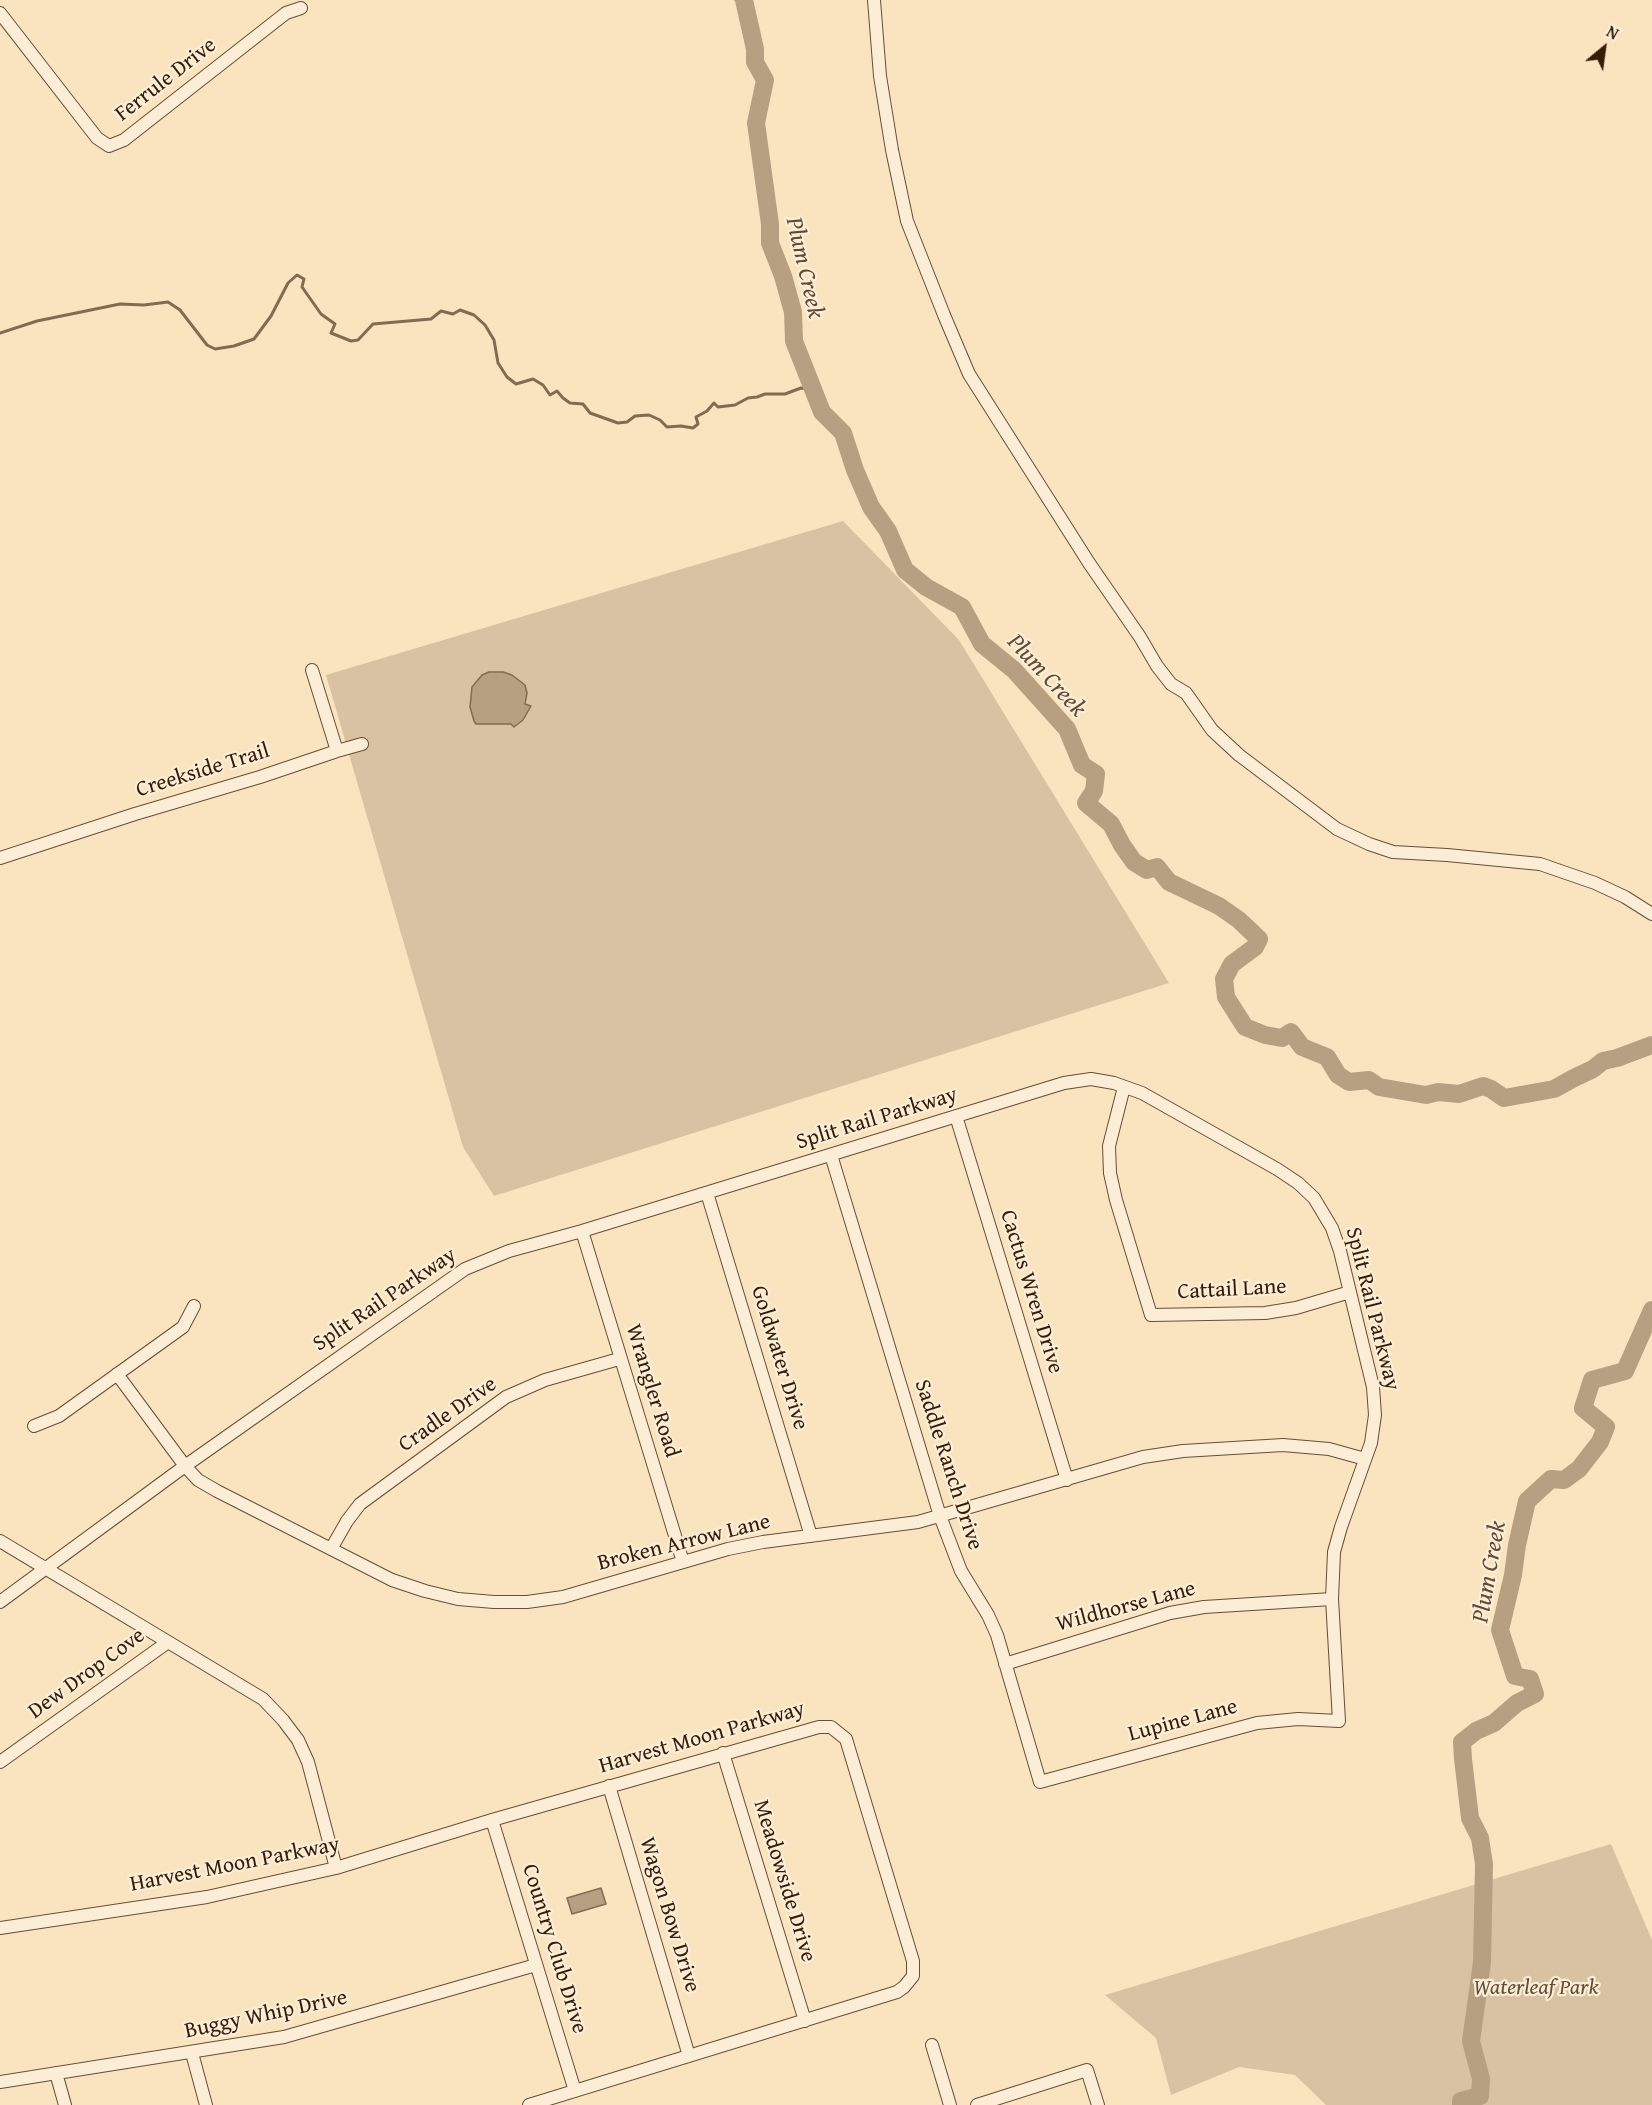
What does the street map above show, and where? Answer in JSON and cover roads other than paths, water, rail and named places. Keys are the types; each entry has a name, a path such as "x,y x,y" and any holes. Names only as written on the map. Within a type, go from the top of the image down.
{"street":[{"path":"874,0 880,76 907,221 969,374 1089,563 1140,637 1156,666 1171,684 1186,693 1212,730 1239,755 1337,829 1393,852 1540,864 1595,883 1625,897 1652,914"},
{"name":"Ferrule Drive","path":"0,13 97,138 109,146 124,140 286,13 301,8"},
{"path":"312,670 337,751"},
{"name":"Creekside Trail","path":"0,858 362,744"},
{"name":"Split Rail Parkway","path":"0,1602 185,1466 465,1269 509,1251 582,1232 1064,1083 1091,1080 1142,1093 1298,1183 1314,1198 1332,1227 1373,1387 1375,1415 1371,1443 1334,1552 1332,1599 1339,1720"},
{"name":"Cattail Lane","path":"1124,1087 1109,1146 1110,1173 1151,1315 1265,1313 1296,1308 1350,1292"},
{"name":"Cactus Wren Drive","path":"956,1116 1067,1479"},
{"name":"Saddle Ranch Drive","path":"831,1155 940,1516 961,1571 988,1615 997,1635 1040,1782"},
{"name":"Goldwater Drive","path":"707,1193 811,1536"},
{"name":"Wrangler Road","path":"582,1232 683,1562"},
{"path":"34,1426 59,1416 183,1327 194,1306"},
{"name":"Cradle Drive","path":"331,1549 360,1504 506,1397 545,1380 620,1359"},
{"name":"Broken Arrow Lane","path":"117,1374 185,1466 198,1479 217,1491 392,1580 458,1599 494,1602 527,1602 563,1597 728,1549 918,1522 1143,1457 1183,1451 1283,1445 1329,1449 1365,1459"},
{"path":"0,1541 263,1699 298,1740 308,1762 336,1868"},
{"name":"Wildhorse Lane","path":"1005,1664 1170,1613 1204,1606 1332,1599"},
{"name":"Dew Drop Cove","path":"0,1762 168,1642"},
{"name":"Lupine Lane","path":"1040,1782 1257,1723 1298,1719 1339,1720"},
{"name":"Harvest Moon Parkway","path":"0,1928 207,1897 336,1868 492,1820 819,1726 831,1728 846,1739 914,1961 913,1976 897,1992 529,2105"},
{"name":"Meadowside Drive","path":"723,1753 805,2021"},
{"name":"Wagon Bow Drive","path":"609,1786 689,2056"},
{"name":"Country Club Drive","path":"492,1820 575,2091"},
{"name":"Buggy Whip Drive","path":"0,2082 192,2053 295,2034 536,1965"},
{"path":"932,2045 950,2105"},
{"path":"192,2053 206,2105"},
{"path":"977,2105 1087,2070 1098,2105"},
{"path":"56,2073 65,2105"}],"waterway":[{"name":"Plum Creek","path":"736,0 746,8"},
{"name":"Plum Creek","path":"744,0 755,49 755,62 765,80 756,123 770,224 770,243 783,276 793,312 794,341 822,412 843,433 855,470 871,507 888,531 905,570 926,587 962,607 982,644 1014,670 1067,729 1082,765 1096,774 1094,791 1086,803 1111,824 1134,862 1147,870 1157,867 1169,882 1219,906 1239,920 1259,939 1255,947 1232,964 1224,979 1226,997 1245,1027 1265,1035 1282,1038 1291,1032 1302,1047 1327,1057 1338,1075 1349,1082 1369,1080 1379,1087 1426,1095 1438,1092 1459,1094 1483,1086 1504,1098 1554,1089 1593,1069 1603,1061 1652,1045"},
{"path":"0,333 37,321 120,304 144,305 168,302 180,310 207,345 215,349 234,346 254,339 271,316 288,283 297,275 304,279 302,287 321,314 335,324 331,333 351,341 358,340 373,324 431,319 441,311 453,314 460,310 474,315 485,325 494,340 498,363 507,377 516,384 533,379 543,385 550,395 557,391 570,403 583,404 590,413 618,423 627,422 635,416 649,415 660,420 667,427 693,428 698,424 696,417 707,411 714,403 718,407 735,405 748,398 765,394 785,394 801,388 814,389"},
{"name":"Plum Creek","path":"1461,2105 1461,2101 1480,2096 1481,2079 1471,2041 1482,1962 1484,1864 1480,1838 1470,1818 1462,1742 1476,1731 1494,1723 1517,1703 1535,1694 1530,1679 1515,1676 1500,1630 1527,1501 1551,1479 1564,1480 1579,1469 1600,1442 1606,1427 1583,1408 1592,1380 1625,1371 1652,1310"}],"park label":[{"name":"Waterleaf Park","path":"1536,1988"}]}
